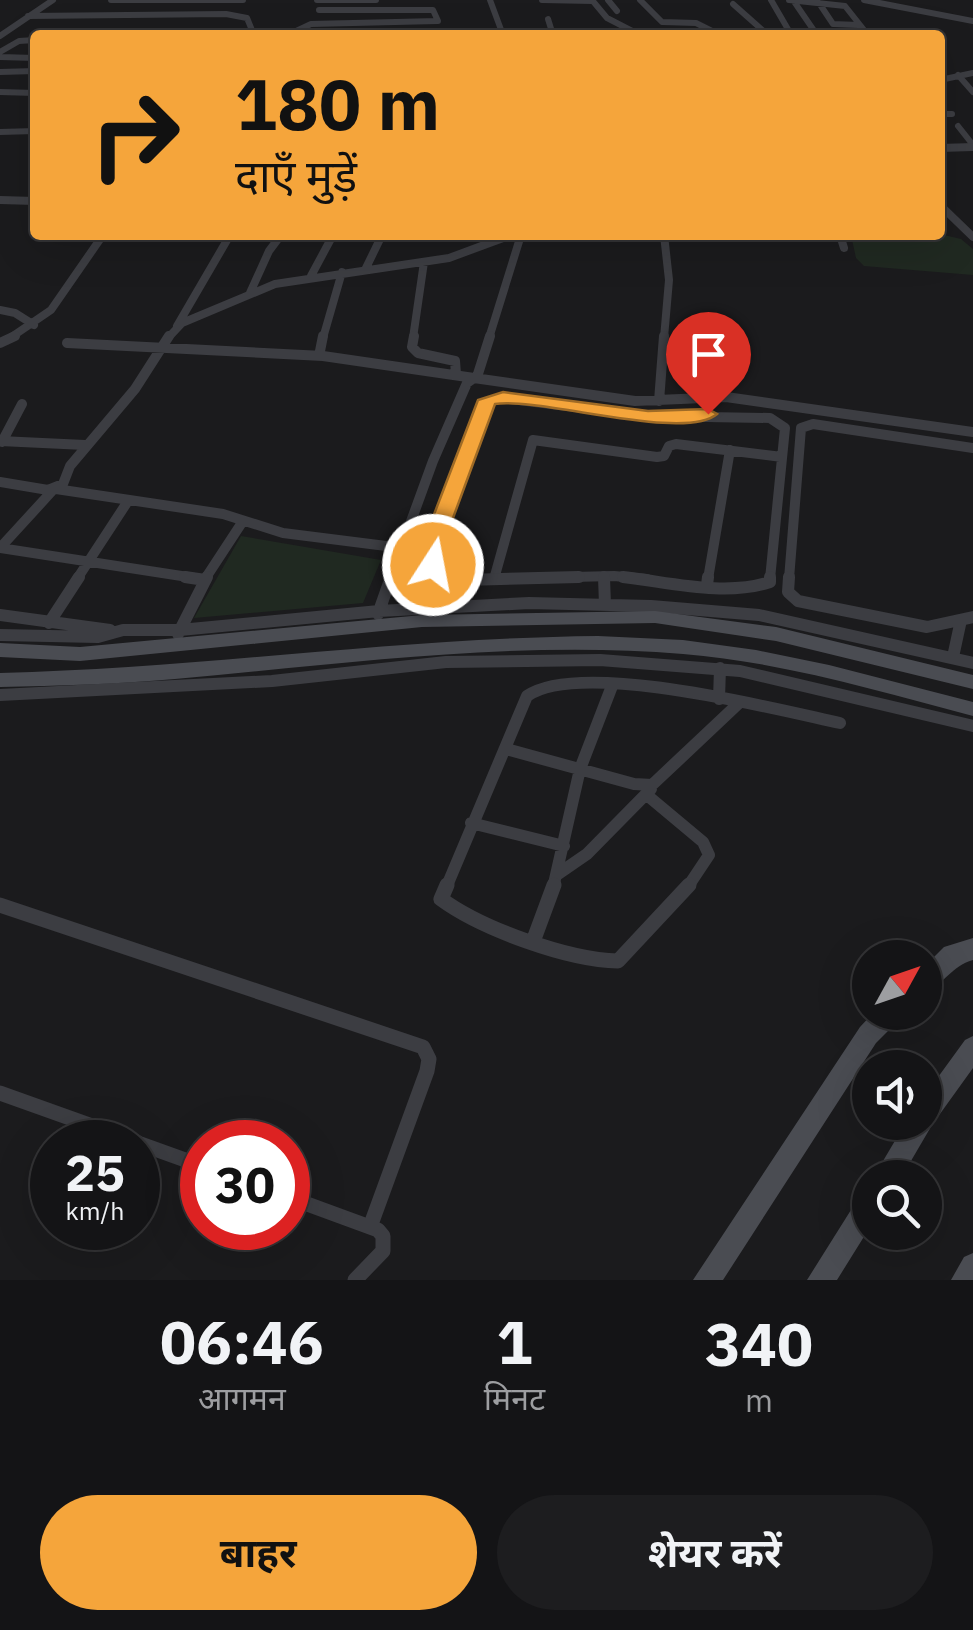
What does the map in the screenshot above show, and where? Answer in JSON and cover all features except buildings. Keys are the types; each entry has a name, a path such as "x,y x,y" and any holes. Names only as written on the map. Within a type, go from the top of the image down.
{"street":[{"path":"0,36 54,0"},
{"path":"112,0 243,0"},
{"path":"318,0 376,0"},
{"path":"391,24 396,0"},
{"path":"490,0 502,30"},
{"path":"542,0 592,0 607,18 630,30"},
{"path":"608,0 617,11"},
{"path":"640,0 662,22 696,23 710,30"},
{"path":"771,0 788,28 810,24"},
{"path":"792,0 843,5 852,0"},
{"path":"792,0 814,30"},
{"path":"864,0 973,21"},
{"path":"819,2 834,24 858,25"},
{"path":"733,4 762,30"},
{"path":"843,5 863,30"},
{"path":"298,30 311,24 438,21 435,10 319,10"},
{"path":"28,16 226,14 247,18 252,30"},
{"path":"548,19 551,30"},
{"path":"0,55 19,41 30,40"},
{"path":"0,55 30,58"},
{"path":"0,72 30,71"},
{"path":"945,78 973,73"},
{"path":"958,74 973,92"},
{"path":"0,92 30,92"},
{"path":"945,114 952,114"},
{"path":"958,126 973,146"},
{"path":"0,132 30,131"},
{"path":"945,148 973,146"},
{"path":"0,200 30,201"},
{"path":"945,209 973,237"},
{"path":"0,344 34,325 66,296 100,240"},
{"path":"0,548 66,480 85,444 117,412 177,326 227,240"},
{"path":"250,293 277,240"},
{"path":"311,276 331,240"},
{"path":"365,270 380,240"},
{"path":"177,326 250,293 311,276 454,257 498,240"},
{"path":"376,619 433,461 467,382 476,378 519,240"},
{"path":"659,401 669,280 665,240"},
{"path":"842,240 844,248"},
{"path":"424,262 415,289 412,348 418,353 456,361 456,374"},
{"path":"319,356 342,272"},
{"path":"0,310 12,312 34,325"},
{"path":"68,343 162,344 319,356 635,401 726,397 973,432"},
{"path":"503,398 648,416 770,418 785,428 772,579 752,588 604,576 494,580 450,576 433,565 428,556 487,400 503,398"},
{"path":"22,404 1,442 85,444"},
{"path":"967,618 926,627 798,601 788,592 801,428 813,424 973,448"},
{"path":"494,580 533,440 657,457 664,456 669,446 676,444 782,457"},
{"path":"707,585 730,450"},
{"path":"0,482 243,520 284,533 402,548"},
{"path":"49,623 128,501"},
{"path":"176,639 204,580 243,520"},
{"path":"0,548 204,580"},
{"path":"604,576 605,605"},
{"path":"0,650 176,639 529,603 744,612 973,663"},
{"path":"0,614 176,639"},
{"path":"954,657 967,618"},
{"path":"376,619 697,620 776,634 973,682"},
{"path":"31,680 68,626"},
{"path":"0,635 51,648 123,630"},
{"path":"0,680 219,670 462,646 687,647 897,699 973,726"},
{"path":"0,695 272,681 446,662 516,659 720,668 973,709"},
{"path":"720,668 720,699"},
{"path":"534,939 558,874 580,768 612,686"},
{"path":"506,749 650,790 708,846 709,855 698,876 618,960 602,962 452,909 441,900 471,824 532,692 546,687 612,686 720,699 840,723"},
{"path":"558,874 587,854 740,703"},
{"path":"471,824 564,846"},
{"path":"0,905 423,1047 430,1059 428,1071 370,1227"},
{"path":"942,965 952,955 973,949"},
{"path":"708,1280 873,1030"},
{"path":"942,1092 973,1048"},
{"path":"0,1093 75,1120"},
{"path":"310,1205 378,1230 385,1244 355,1280"},
{"path":"821,1280 852,1231"},
{"path":"965,1280 973,1266"}],"shaded area":[{"path":"945,235 961,239 973,249 973,275 864,266 856,258 852,240 945,240"},
{"path":"241,536 381,560 363,603 194,618"}],"route":[{"path":"433,565 428,556 487,400 503,398 648,416 708,414"}]}
